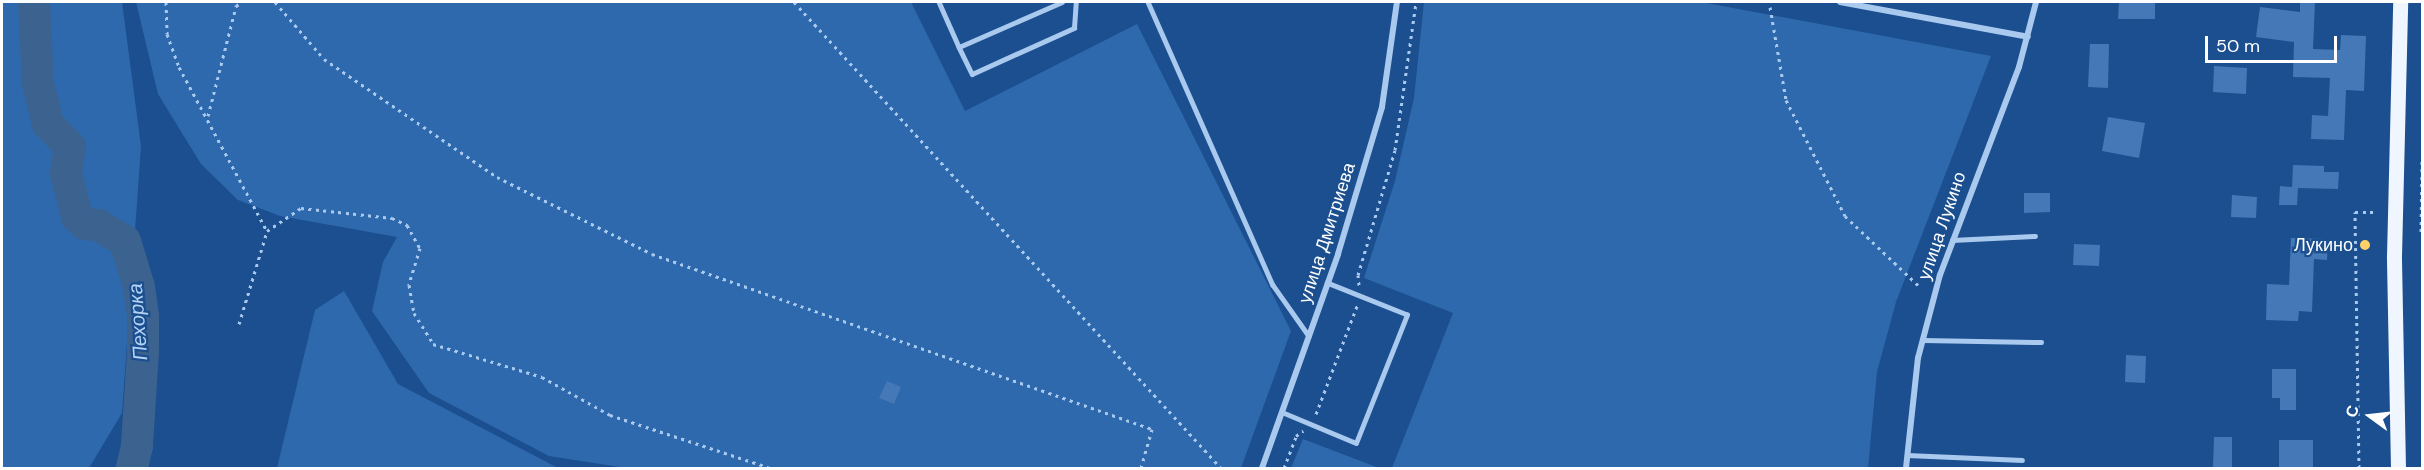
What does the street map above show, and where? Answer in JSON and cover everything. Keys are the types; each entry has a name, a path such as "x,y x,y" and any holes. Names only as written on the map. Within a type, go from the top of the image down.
{"main road":[{"path":"2398,468 2394,256 2400,2"}],"street":[{"name":"улица Дмитриева","path":"1262,468 1327,283 1382,107 1397,2"},
{"path":"1840,2 2028,37"},
{"name":"улица Лукино","path":"1906,468 1918,358 1923,340 1952,240 2028,37 2036,2"}],"lane":[{"path":"941,2 972,74 1074,28 1076,2"},
{"path":"959,47 1062,2"},
{"path":"1148,2 1273,285 1309,336"},
{"path":"1952,240 2035,236"},
{"path":"1282,412 1356,443 1407,315 1327,283"},
{"path":"1923,340 2041,342"},
{"path":"1907,454 2022,460"}],"path":[{"path":"166,2 167,34 179,67 267,231"},
{"path":"208,118 236,6 242,2"},
{"path":"275,2 324,59 497,177 652,254 1152,429 1142,468"},
{"path":"794,2 1221,468"},
{"path":"1284,468 1296,436 1312,424 1361,297 1358,275 1395,150 1416,2"},
{"path":"1770,7 1786,100 1845,216 1919,286"},
{"path":"2421,232 2422,160"},
{"path":"239,324 267,231 301,208 392,218 407,225 420,248 410,285 414,313 433,344 542,377 610,415 770,468"},
{"path":"2360,468 2355,212 2373,212"}],"shaded area":[{"path":"2,2 122,2 141,146 122,413 89,468 2,468"},
{"path":"136,2 911,2 965,111 1137,24 1291,331 1241,468 626,468 549,456 429,393 372,311 383,262 397,237 280,216 238,200 201,164 158,94"},
{"path":"1424,2 1701,2 1991,56 1896,302 1877,372 1868,468 1392,468 1453,313 1364,278 1395,181 1414,98"},
{"path":"344,291 398,384 558,468 277,468 315,310"},
{"path":"1303,439 1379,468 1291,468"}],"building":[{"path":"2119,2 2155,2 2155,19 2118,19"},
{"path":"2300,2 2315,2 2313,49 2340,50 2341,35 2366,36 2364,91 2346,90 2344,140 2311,139 2312,115 2328,116 2330,78 2293,77 2294,42 2256,37 2260,7 2300,12"},
{"path":"2090,44 2109,44 2108,88 2088,87"},
{"path":"2214,66 2247,68 2246,94 2213,92"},
{"path":"2108,117 2145,123 2139,158 2102,151"},
{"path":"2293,165 2324,166 2324,172 2339,172 2338,189 2298,188 2297,205 2279,205 2280,186 2292,187"},
{"path":"2024,193 2050,193 2050,212 2024,213"},
{"path":"2232,195 2257,197 2256,218 2231,217"},
{"path":"2291,238 2328,239 2327,260 2314,259 2312,312 2299,311 2298,321 2266,320 2267,284 2289,285"},
{"path":"2074,244 2100,245 2099,266 2073,265"},
{"path":"2126,355 2146,356 2145,383 2125,382"},
{"path":"2272,369 2296,369 2296,410 2280,410 2280,398 2272,398"},
{"path":"887,381 901,387 894,404 879,398"},
{"path":"2214,437 2232,437 2232,468 2213,468"},
{"path":"2279,440 2313,440 2313,468 2279,468"}],"waterway":[{"name":"Пехорка","path":"34,2 38,83 48,124 70,147 66,173 77,217 85,224 98,225 125,241 139,287 143,317 143,352 137,446 132,468"}],"place":[{"name":"Лукино","path":"2365,245"}]}
